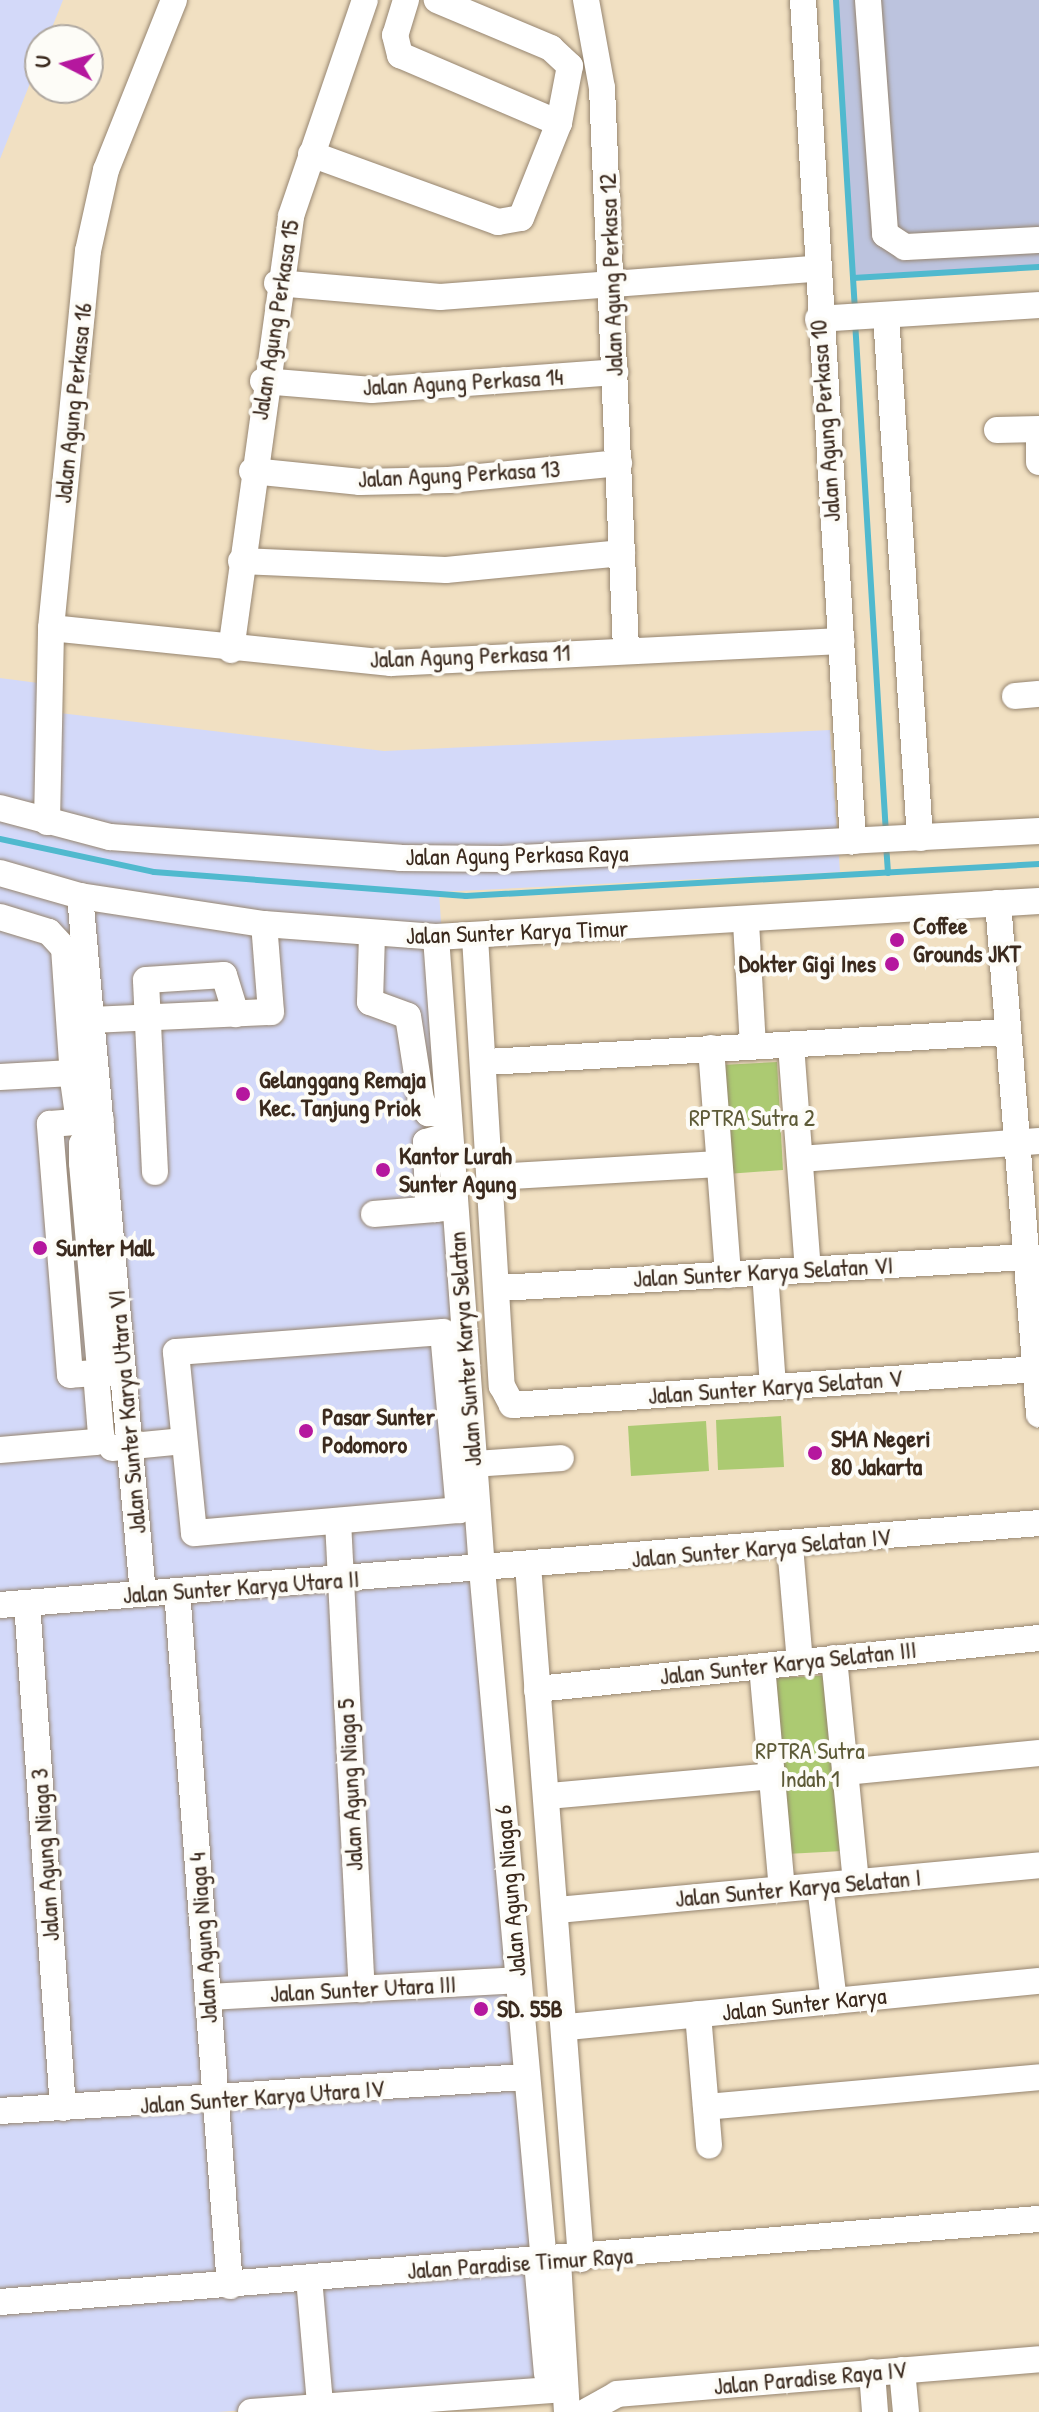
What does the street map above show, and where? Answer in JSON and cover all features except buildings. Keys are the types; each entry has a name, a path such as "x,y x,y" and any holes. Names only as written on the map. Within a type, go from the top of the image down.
{"street":[{"name":"Jalan Agung Perkasa 16","path":"47,822 51,628 94,217 174,0"},
{"name":"Jalan Agung Perkasa 15","path":"231,650 277,283 311,154 365,0"},
{"path":"406,0 395,35 400,55 559,123"},
{"path":"311,154 514,223 559,123 571,79 565,57 437,0"},
{"name":"Jalan Agung Perkasa 12","path":"586,0 602,88 614,284 626,649"},
{"name":"Jalan Agung Perkasa 10","path":"803,0 815,269 826,319 841,641 862,841"},
{"path":"868,0 882,221 890,241 905,247 1039,240"},
{"path":"277,283 440,297 815,269"},
{"path":"826,319 1039,305"},
{"path":"874,315 911,838"},
{"name":"Jalan Agung Perkasa 14","path":"263,381 372,390 615,372"},
{"path":"997,430 1039,431 1039,462"},
{"name":"Jalan Agung Perkasa 13","path":"252,471 360,482 449,480 619,463"},
{"path":"241,561 446,570 622,553"},
{"name":"Jalan Agung Perkasa 11","path":"51,628 231,650 391,663 626,649 841,641"},
{"name":"Jalan Agung Perkasa Raya","path":"0,808 110,837 400,858 862,841 1039,831"},
{"name":"Jalan Sunter Karya Timur","path":"0,873 80,896 264,924 372,935 436,937 746,922 1039,901"},
{"path":"0,1064 84,1060 64,948 49,932 6,918 33,883"},
{"name":"Jalan Sunter Karya Utara VI","path":"80,896 93,1020 84,1060 124,1376 143,1593"},
{"path":"998,903 1008,1032 1028,1142 1026,1257 1039,1414"},
{"path":"746,922 753,1046"},
{"path":"93,1020 271,1012 264,924"},
{"path":"372,935 370,1002 408,1016 421,1100 428,1113 449,1124"},
{"name":"Jalan Sunter Karya Selatan","path":"436,937 449,1124 445,1208 456,1328 474,1464 482,1569"},
{"path":"475,937 487,1062 500,1288"},
{"path":"155,1172 143,988 155,975 211,973 230,982 270,980"},
{"path":"230,982 236,1014"},
{"path":"487,1062 1008,1032"},
{"path":"791,1045 808,1269"},
{"path":"711,1048 728,1275"},
{"path":"0,1077 72,1073 94,1126 50,1124 70,1375 96,1373 101,1435 96,1442 0,1450"},
{"path":"800,1159 1028,1142"},
{"path":"494,1177 719,1164"},
{"path":"374,1214 445,1208"},
{"name":"Jalan Sunter Karya Selatan VI","path":"500,1288 1026,1257"},
{"path":"765,1272 773,1387"},
{"name":"Jalan Sunter Karya Selatan V","path":"500,1288 502,1386 512,1405 1037,1369"},
{"path":"456,1328 459,1510 194,1533 184,1441 176,1352 456,1328"},
{"path":"0,1457 184,1441"},
{"path":"474,1464 561,1458"},
{"name":"Jalan Agung Niaga 5","path":"338,1521 362,1989"},
{"name":"Jalan Sunter Karya Selatan IV","path":"482,1569 790,1546 1039,1523"},
{"path":"790,1546 800,1662"},
{"path":"251,2412 320,2405 560,2397 555,2261 568,2027 528,1565"},
{"name":"Jalan Sunter Karya Utara II","path":"0,1605 482,1569"},
{"name":"Jalan Agung Niaga 6","path":"482,1569 524,2077 555,2261"},
{"name":"Jalan Agung Niaga 4","path":"177,1591 230,2286"},
{"name":"Jalan Agung Niaga 3","path":"27,1603 63,2108"},
{"name":"Jalan Sunter Karya Selatan III","path":"537,1689 1039,1638"},
{"path":"834,1658 856,1882"},
{"path":"762,1666 782,1889"},
{"path":"845,1772 1039,1753"},
{"path":"549,1796 772,1776"},
{"name":"Jalan Sunter Karya Selatan I","path":"557,1910 1039,1865"},
{"path":"820,1886 834,2001"},
{"name":"Jalan Sunter Utara III","path":"208,1997 518,1980"},
{"name":"Jalan Sunter Karya","path":"568,2027 1039,1981"},
{"path":"698,2014 709,2146"},
{"name":"Jalan Sunter Karya Utara IV","path":"0,2111 216,2103 524,2077"},
{"path":"706,2107 1039,2077"},
{"name":"Jalan Paradise Timur Raya","path":"0,2302 555,2261 1039,2219"},
{"path":"309,2278 320,2405"},
{"name":"Jalan Paradise Raya IV","path":"585,2412 617,2394 699,2400 872,2372 1039,2359"},
{"path":"902,2370 906,2412"},
{"path":"872,2372 875,2412"}],"shaded area":[{"path":"0,0 63,0 53,24 24,24 24,98 0,159"},
{"path":"836,0 1039,0 1039,267 853,278"},
{"path":"0,678 46,684 51,712 384,751 830,730 840,872 439,892 539,2388 218,2412 0,2412"}],"green space":[{"name":"RPTRA Sutra 2","path":"777,1062 783,1170 727,1174 721,1065"},
{"path":"781,1416 784,1467 718,1470 716,1420"},
{"path":"706,1421 709,1471 631,1476 628,1426"},
{"name":"RPTRA Sutra Indah 1","path":"833,1675 843,1851 786,1854 776,1678"}],"waterway":[{"path":"836,0 855,310"},
{"path":"853,278 1039,267"},
{"path":"855,321 886,833"},
{"path":"0,839 154,872 466,896 1039,864"},
{"path":"886,844 888,873"}],"place":[{"name":"Coffee Grounds JKT","path":"897,940"},
{"name":"Dokter Gigi Ines","path":"892,964"},
{"name":"Gelanggang Remaja Kec. Tanjung Priok","path":"243,1094"},
{"name":"Kantor Lurah Sunter Agung","path":"383,1170"},
{"name":"Sunter Mall","path":"40,1248"},
{"name":"Pasar Sunter Podomoro","path":"306,1431"},
{"name":"SMA Negeri 80 Jakarta","path":"815,1453"},
{"name":"SD. 55B","path":"481,2009"}]}
